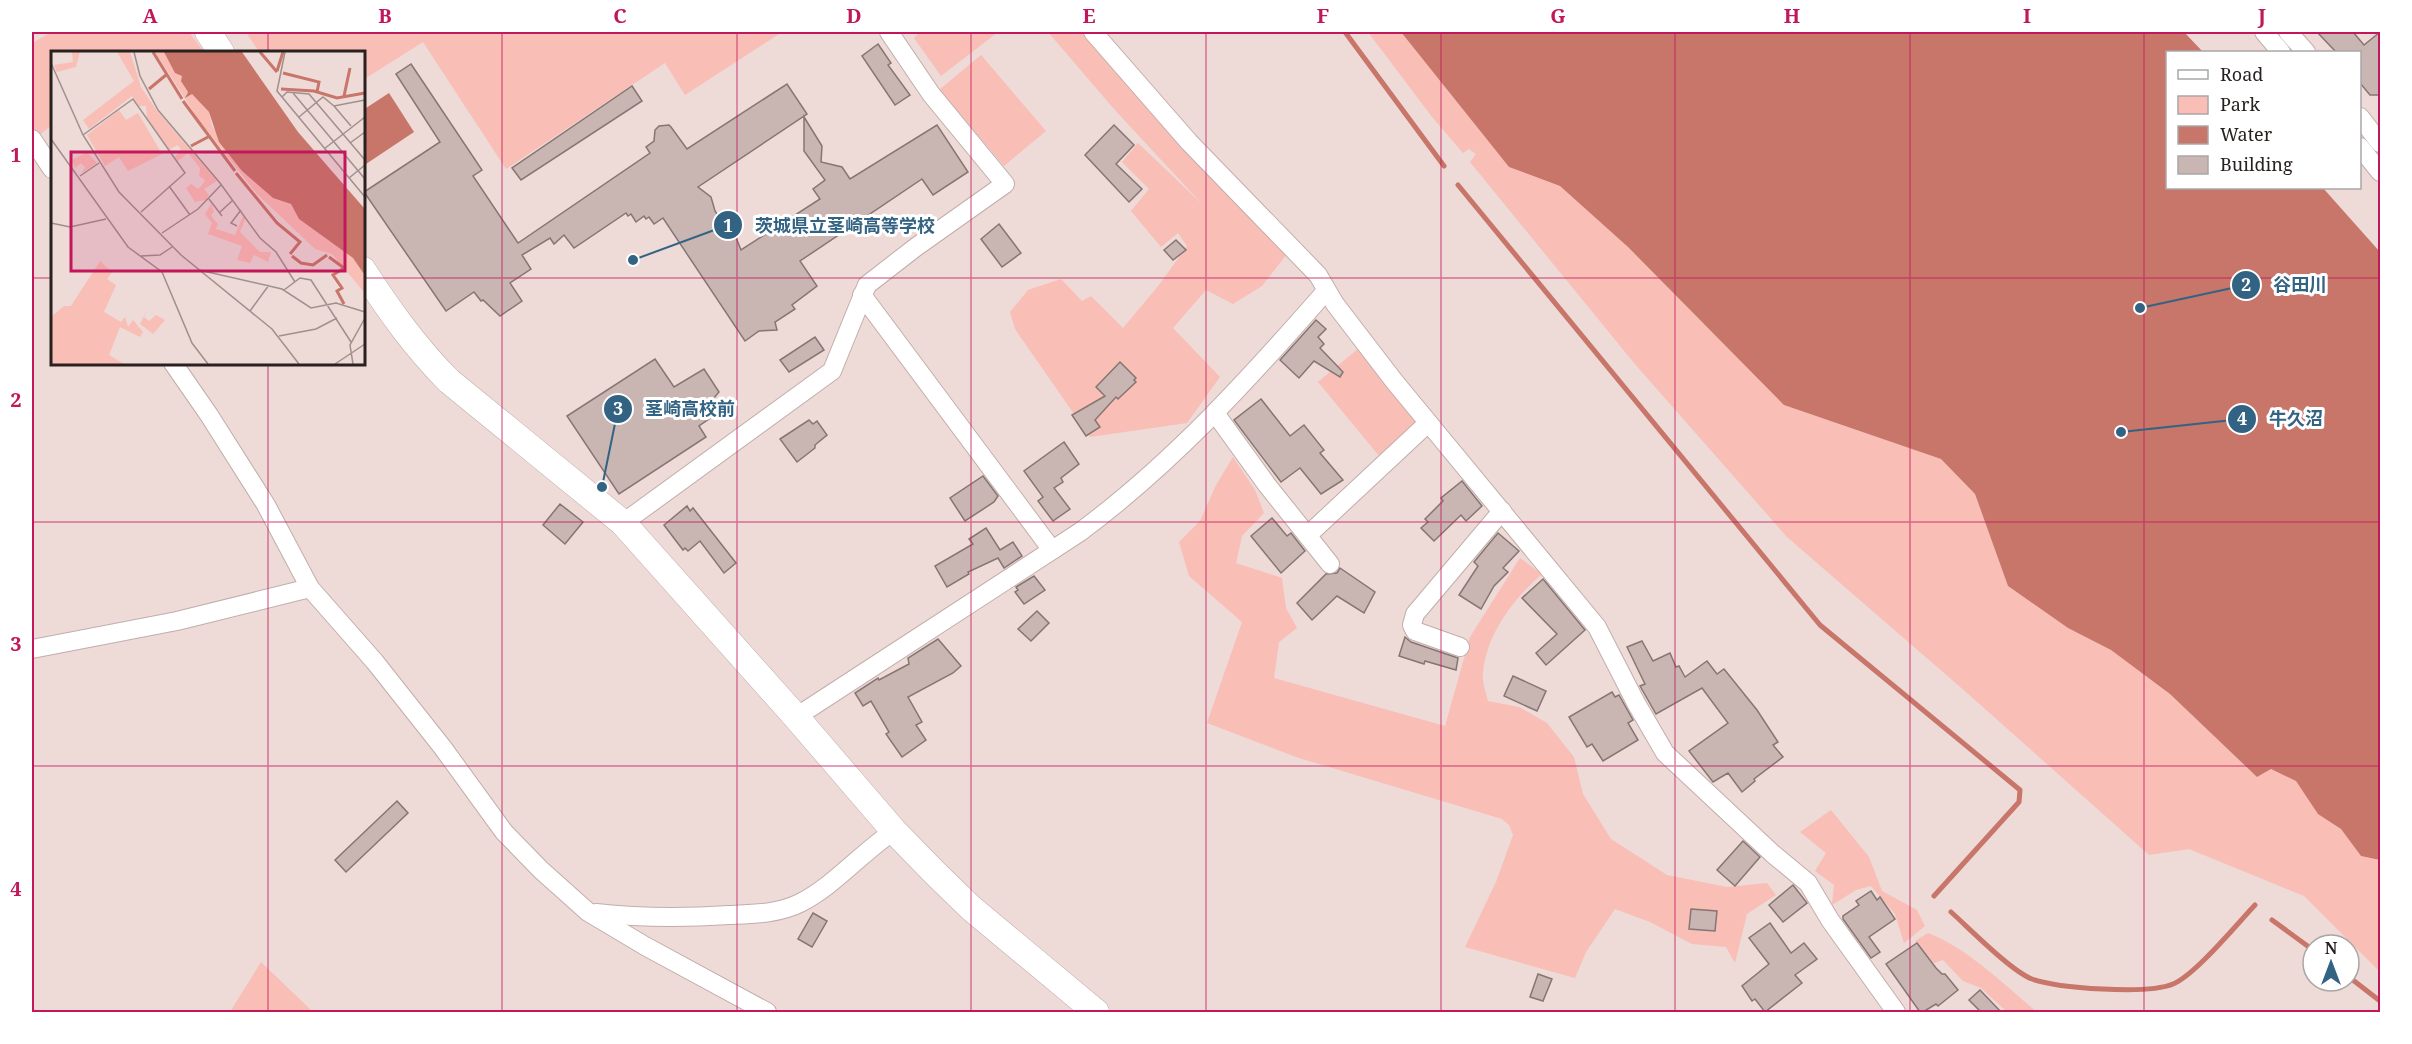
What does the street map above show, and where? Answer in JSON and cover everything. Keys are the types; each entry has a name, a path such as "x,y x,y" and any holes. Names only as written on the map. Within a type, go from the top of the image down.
{"street":[{"path":"208,32 220,51"},
{"path":"623,523 832,371 867,285 916,246 1005,184 932,94 889,32"},
{"path":"1093,32 1189,142 1318,275 1326,291 1428,423 1597,627 1665,753 1773,854 1808,883 1830,920 1896,1012"},
{"path":"2264,32 2280,51"},
{"path":"2288,32 2305,51"},
{"path":"2361,118 2380,142"},
{"path":"32,139 51,168"},
{"path":"2361,148 2380,172"},
{"path":"364,272 395,318 423,354 449,381 623,523 894,831 971,908 1096,1012"},
{"path":"796,717 1052,550 1121,501 1168,460 1249,380 1326,291"},
{"path":"862,295 1052,550"},
{"path":"174,364 209,415 266,506 310,588 388,679 443,748 504,832 541,870 588,912 645,946 767,1012"},
{"path":"1215,413 1267,485 1330,564"},
{"path":"1308,535 1428,423"},
{"path":"1460,647 1415,631 1412,625 1415,614 1502,511"},
{"path":"32,649 177,621 310,588"},
{"path":"588,912 633,917 688,917 759,914 788,909 814,896 894,831"}],"green space":[{"path":"52,32 189,32 203,51 51,51 51,126 38,136 32,124 32,43"},
{"path":"246,32 782,32 685,95 665,63 506,169 423,42 364,79 364,51 258,51"},
{"path":"920,32 998,32 941,76 914,38"},
{"path":"1048,32 1085,32 1287,254 1262,286 1233,304 1206,290 1173,328 1220,377 1187,423 1090,437 1015,329 1010,312 1028,290 1061,279 1082,301 1091,296 1123,328 1159,285 1187,246 1178,233 1161,247 1131,211 1149,189 1122,162 1138,143 1202,204 1114,109"},
{"path":"1368,32 1401,32 1509,167 1560,186 1628,247 1784,405 1941,459 1975,494 2008,586 2068,628 2111,650 2170,694 2257,777 2271,769 2296,781 2318,813 2341,829 2361,856 2380,860 2380,972 2361,953 2361,933 2341,933 2304,896 2189,849 2149,855 1787,537 1634,363 1470,162 1476,154 1469,149 1463,153 1432,117"},
{"path":"981,55 1046,131 1004,166 939,90"},
{"path":"1359,348 1421,423 1380,457 1318,382"},
{"path":"1233,457 1255,490 1264,513 1242,536 1236,563 1282,578 1286,608 1297,628 1279,642 1274,678 1445,726 1470,637 1520,558 1542,574 1521,594 1503,618 1490,644 1483,676 1488,701 1519,707 1547,723 1574,757 1583,794 1611,839 1667,875 1727,887 1767,883 1776,895 1747,914 1735,963 1726,947 1692,944 1650,922 1615,909 1586,952 1575,978 1465,947 1496,882 1513,835 1509,825 1502,819 1296,757 1207,723 1242,622 1189,576 1179,542 1200,521 1215,487"},
{"path":"1831,810 1869,857 1882,891 1917,910 1925,926 1904,943 1895,914 1871,886 1856,890 1832,905 1834,885 1815,871 1826,853 1800,832"},
{"path":"1928,933 1972,958 2037,1012 2007,1012 1981,988 1963,981 1943,960 1934,963 1915,941"},
{"path":"261,962 313,1012 230,1012"}],"water":[{"path":"1401,32 2184,32 2202,51 2166,51 2166,189 2324,189 2380,252 2380,860 2361,856 2341,829 2318,814 2296,781 2271,769 2257,777 2170,694 2111,650 2068,628 2008,586 1975,494 1941,459 1784,405 1628,247 1560,186 1509,167"},
{"path":"389,93 414,132 364,165 364,109"}],"building":[{"path":"2317,32 2353,32 2364,45 2380,32 2380,95 2370,95 2361,84 2361,51 2335,51"},
{"path":"878,44 891,63 888,65 910,95 895,105 862,56"},
{"path":"411,64 482,170 473,176 518,243 650,153 646,147 654,141 655,130 659,126 669,125 687,149 787,84 807,114 698,187 711,197 715,211 724,225 733,230 741,250 820,199 813,189 825,180 804,151 804,117 822,146 821,162 842,167 850,179 937,125 968,172 933,195 922,179 800,261 817,286 792,305 795,309 775,322 777,330 759,331 745,341 663,218 654,224 649,217 646,219 644,216 636,222 631,214 628,216 626,213 574,248 564,235 554,244 550,238 522,255 531,269 510,283 522,301 500,316 483,300 481,301 474,292 446,311 364,192 440,142 396,74"},
{"path":"632,86 642,101 521,180 512,168"},
{"path":"1114,125 1134,145 1116,164 1142,189 1129,202 1085,155"},
{"path":"999,224 1021,253 1002,267 981,239"},
{"path":"1176,240 1186,250 1173,260 1164,250"},
{"path":"1316,320 1326,329 1318,337 1324,344 1320,348 1343,372 1340,377 1314,361 1299,378 1280,360"},
{"path":"815,337 824,350 789,372 780,360"},
{"path":"655,359 674,387 704,369 719,392 708,405 716,414 699,426 706,437 619,494 567,416"},
{"path":"1120,362 1136,378 1134,380 1136,382 1118,399 1116,397 1095,420 1100,427 1086,436 1072,415 1105,396 1096,387"},
{"path":"1261,399 1290,436 1304,425 1324,450 1320,453 1343,480 1321,494 1300,468 1281,482 1234,420"},
{"path":"809,420 813,424 817,421 827,435 797,462 780,439"},
{"path":"1064,442 1079,464 1061,478 1063,482 1054,488 1070,509 1053,521 1038,501 1043,497 1024,471"},
{"path":"983,476 998,496 994,502 965,521 950,498"},
{"path":"1462,481 1482,506 1466,521 1461,515 1434,541 1421,528 1428,522 1425,519 1443,501 1441,498"},
{"path":"560,504 583,522 565,544 543,525"},
{"path":"687,506 690,511 693,508 736,563 724,573 700,541 688,551 685,548 683,550 664,525"},
{"path":"1272,518 1287,536 1291,533 1305,551 1281,573 1251,536"},
{"path":"986,528 1000,550 1013,542 1022,556 1004,568 998,558 968,572 969,574 947,587 935,566 973,544 969,539"},
{"path":"1498,533 1519,551 1503,568 1508,572 1494,586 1481,609 1459,595 1478,566 1474,562"},
{"path":"1340,568 1375,592 1364,613 1337,596 1312,620 1297,603 1326,574 1337,573"},
{"path":"1034,576 1045,590 1024,604 1015,592 1018,590 1016,587"},
{"path":"1543,579 1585,630 1546,665 1536,653 1557,634 1522,598"},
{"path":"1037,611 1049,623 1031,641 1018,629"},
{"path":"1405,637 1411,642 1458,658 1456,670 1425,661 1424,664 1399,656"},
{"path":"938,639 961,666 953,673 908,697 922,722 916,725 926,740 902,757 886,734 889,732 871,701 863,706 855,693 878,678 879,680 909,664 908,658"},
{"path":"1642,641 1653,661 1670,653 1676,667 1679,666 1685,677 1707,661 1717,674 1724,669 1757,710 1778,742 1773,745 1783,757 1754,779 1755,781 1742,792 1728,773 1713,782 1689,751 1728,723 1702,688 1656,714 1640,686 1645,684 1627,647"},
{"path":"1513,676 1546,691 1537,711 1504,696"},
{"path":"1612,692 1615,697 1619,695 1633,720 1628,723 1638,740 1603,761 1592,744 1587,747 1569,717"},
{"path":"397,801 408,813 346,872 335,860"},
{"path":"1743,841 1760,857 1735,886 1717,870"},
{"path":"1793,885 1807,903 1783,922 1769,905"},
{"path":"1871,891 1877,900 1880,897 1895,919 1869,937 1880,952 1871,958 1843,916 1859,905 1856,901"},
{"path":"1691,909 1717,911 1715,931 1689,929"},
{"path":"813,913 827,921 812,947 798,939"},
{"path":"1770,923 1791,953 1804,943 1817,959 1795,975 1802,983 1765,1012 1755,999 1752,1001 1742,986 1769,964 1749,938"},
{"path":"1917,943 1936,968 1945,974 1958,990 1938,1006 1936,1004 1923,1012 1920,1012 1886,964"},
{"path":"1538,974 1552,979 1543,1001 1530,997"},
{"path":"1980,990 2001,1012 1981,1012 1969,1000"}],"waterway":[{"path":"1345,32 1444,166"},
{"path":"1458,185 1820,625 2020,790 2019,802 1934,896"},
{"path":"1951,912 2002,959 2032,979 2061,985 2124,990 2161,987 2182,979 2204,960 2255,905"},
{"path":"2272,920 2301,941"},
{"path":"2361,986 2380,1001"}],"place":[{"name":"茨城県立茎崎高等学校","path":"633,260"},
{"name":"谷田川","path":"2140,308"},
{"name":"牛久沼","path":"2121,432"},
{"name":"茎崎高校前","path":"602,487"}]}
